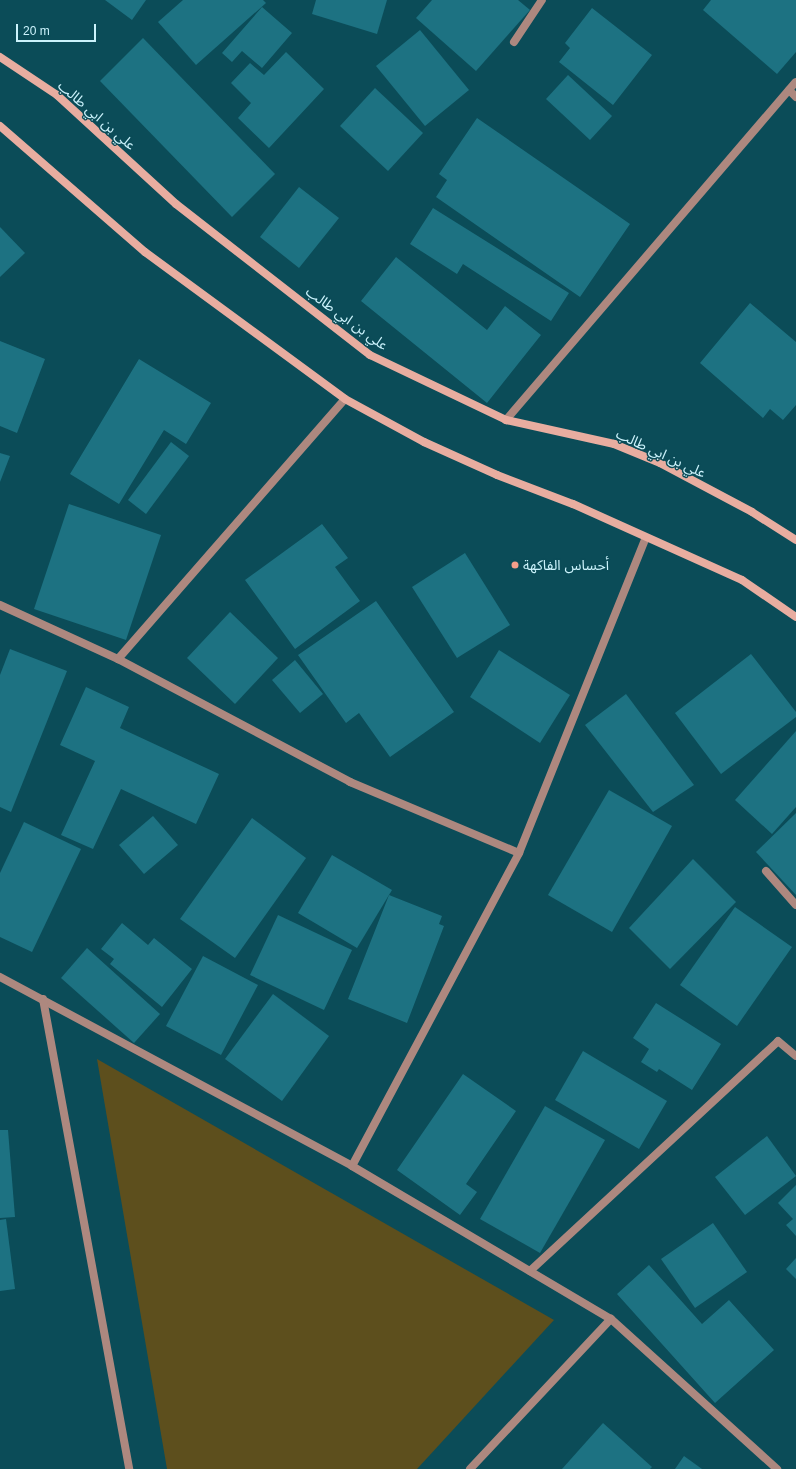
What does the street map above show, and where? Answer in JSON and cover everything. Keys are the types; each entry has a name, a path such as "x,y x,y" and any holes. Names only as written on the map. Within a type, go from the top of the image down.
{"main road":[{"name":"علي بن ابي طالب","path":"0,57 57,95 176,204 370,355 506,420 614,444 660,463 752,512 796,540"},
{"path":"0,126 145,252 345,399 432,445 497,475 573,504 645,539 742,580 796,617"}],"street":[{"path":"514,42 542,0"},
{"path":"506,420 796,82"},
{"path":"789,90 796,98"},
{"path":"118,659 345,399"},
{"path":"352,1166 519,854 645,539"},
{"path":"0,605 118,659 350,782 519,854"},
{"path":"766,871 796,905"},
{"path":"0,976 352,1166 611,1319 777,1469"},
{"path":"43,999 129,1469"},
{"path":"530,1271 778,1041 796,1056"},
{"path":"470,1469 611,1319"}],"shaded area":[{"path":"97,1059 554,1320 417,1469 167,1469"}],"building":[{"path":"105,0 146,0 132,20"},
{"path":"183,0 263,0 266,3 196,65 158,22"},
{"path":"316,0 387,0 377,34 312,14"},
{"path":"432,0 518,0 530,10 476,71 416,18"},
{"path":"711,0 796,0 796,52 777,74 703,10"},
{"path":"262,7 292,33 262,68 242,51 232,62 222,53"},
{"path":"592,8 652,55 613,105 559,62 570,48 565,43"},
{"path":"420,30 469,90 425,126 376,66"},
{"path":"143,38 275,174 232,217 100,81"},
{"path":"286,52 324,89 269,148 238,118 251,103 231,83 250,63 264,75"},
{"path":"568,75 612,116 590,140 546,99"},
{"path":"375,88 423,133 388,171 340,126"},
{"path":"477,118 630,224 580,297 436,197 447,180 439,174"},
{"path":"299,187 339,218 299,268 260,237"},
{"path":"433,208 569,293 551,321 463,264 457,274 410,244"},
{"path":"0,227 25,253 0,277"},
{"path":"396,257 487,330 505,306 541,335 487,403 361,301"},
{"path":"750,303 796,342 796,405 783,420 770,409 763,418 700,363"},
{"path":"0,341 45,359 17,433 0,426"},
{"path":"139,359 211,403 186,444 164,430 119,504 70,474"},
{"path":"171,442 189,456 146,514 128,500"},
{"path":"0,453 10,456 0,482"},
{"path":"69,504 161,535 126,640 34,609"},
{"path":"322,524 348,558 335,567 360,601 295,649 245,580"},
{"path":"465,553 510,625 457,658 412,587"},
{"path":"376,601 454,712 390,757 359,713 346,723 298,655"},
{"path":"230,612 278,658 235,704 187,658"},
{"path":"10,649 67,671 11,812 0,807 0,675"},
{"path":"499,650 570,695 540,743 470,697"},
{"path":"751,654 796,712 796,717 721,774 675,713"},
{"path":"295,660 323,694 300,713 272,680"},
{"path":"86,687 129,707 120,728 219,774 196,824 121,789 93,849 61,835 95,761 60,745"},
{"path":"626,694 694,785 653,812 585,725"},
{"path":"796,731 796,807 772,834 735,800"},
{"path":"609,790 672,826 612,932 548,895"},
{"path":"796,813 796,895 756,852"},
{"path":"153,816 178,845 144,874 119,845"},
{"path":"252,818 306,858 235,958 180,919"},
{"path":"24,822 81,849 32,952 0,937 0,873"},
{"path":"332,855 392,890 357,948 298,913"},
{"path":"693,859 736,902 670,969 629,928"},
{"path":"389,895 442,916 439,924 444,926 407,1023 348,999"},
{"path":"735,907 792,947 737,1026 680,985"},
{"path":"278,915 352,950 324,1010 250,975"},
{"path":"122,923 148,945 154,938 192,969 162,1007 110,964 114,959 101,949"},
{"path":"87,948 160,1014 134,1043 61,978"},
{"path":"203,956 258,985 221,1055 166,1026"},
{"path":"273,994 329,1036 282,1101 225,1059"},
{"path":"656,1003 721,1044 692,1090 659,1069 657,1072 641,1062 649,1049 633,1038"},
{"path":"583,1051 667,1101 639,1149 555,1100"},
{"path":"463,1074 516,1111 466,1184 477,1192 460,1215 397,1170"},
{"path":"545,1106 605,1140 540,1253 480,1219"},
{"path":"0,1130 8,1130 15,1217 0,1218"},
{"path":"767,1136 796,1176 745,1215 715,1177"},
{"path":"796,1185 796,1236 786,1225 793,1219 778,1203"},
{"path":"6,1219 15,1289 0,1291 0,1220"},
{"path":"713,1223 747,1272 695,1308 661,1259"},
{"path":"796,1258 796,1279 786,1269"},
{"path":"649,1265 702,1324 729,1300 774,1350 715,1403 617,1294"},
{"path":"603,1423 652,1467 650,1469 562,1469"},
{"path":"684,1456 702,1469 675,1469"}],"place":[{"name":"أحساس الفاكهة","path":"515,565"}]}
